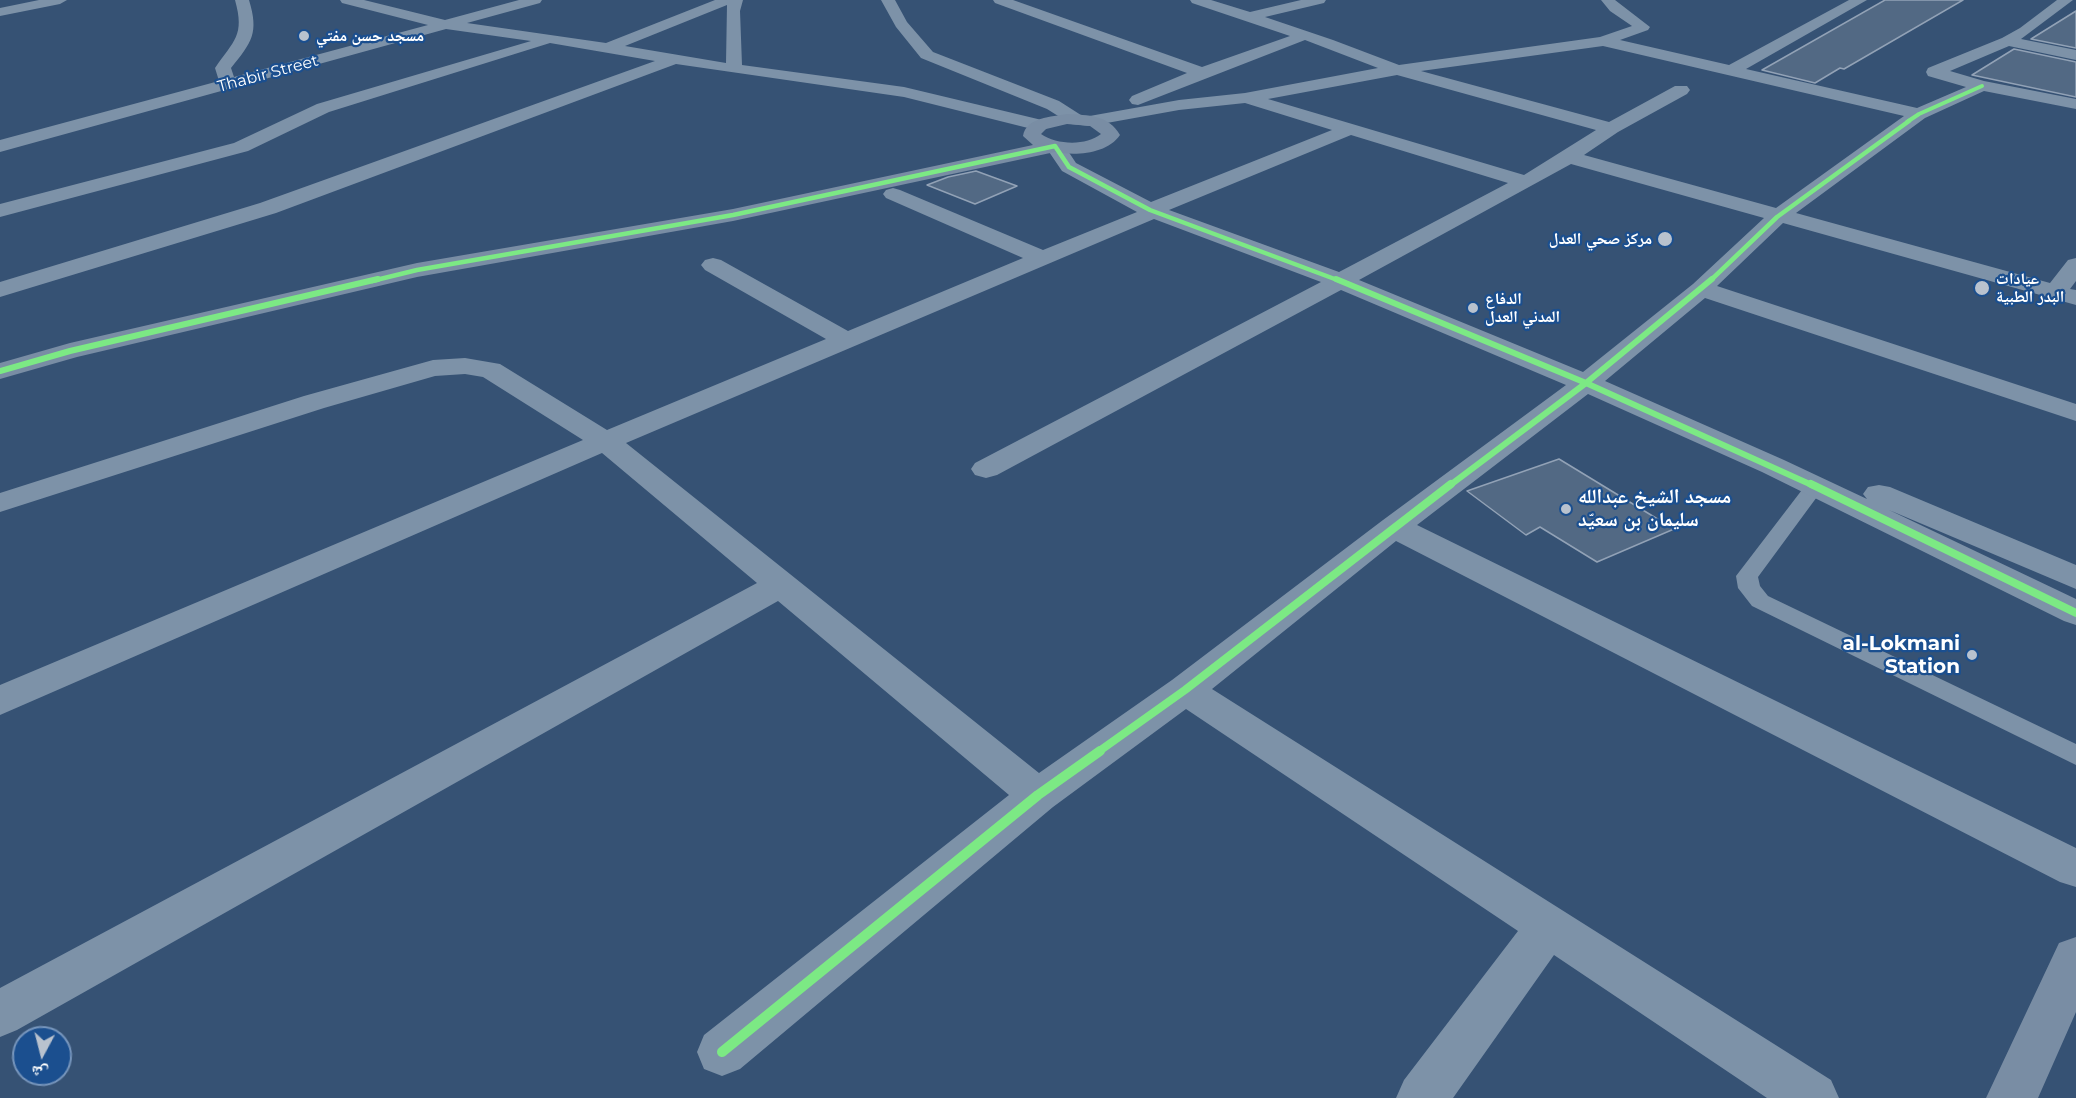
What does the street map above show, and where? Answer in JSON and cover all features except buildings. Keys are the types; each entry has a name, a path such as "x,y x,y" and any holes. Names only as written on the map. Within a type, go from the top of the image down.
{"street":[{"path":"0,12 60,0"},
{"path":"228,84 223,68 245,40 249,22 242,0"},
{"path":"347,0 448,25 678,58 734,69 904,92 1036,130 1045,144 1055,146 1092,146 1108,139 1111,135 1245,98 1526,182"},
{"name":"Thabir Street","path":"2,143 535,0"},
{"path":"607,48 728,0"},
{"path":"734,69 733,11 736,0"},
{"path":"888,0 901,24 927,55 1053,105 1083,121 1106,127 1111,135"},
{"path":"1000,0 1202,73"},
{"path":"1197,0 1328,43 1397,70 1611,128"},
{"path":"1249,16 1319,0"},
{"path":"48,335 397,256 705,203 1036,130 1057,120 1083,121 1179,105 1245,98 1397,70 1603,41 1643,27 1612,7 1608,0"},
{"path":"1730,71 1860,0"},
{"path":"2066,0 2025,31 2007,41 1934,72 1982,86 2076,104"},
{"path":"1083,121 1202,73 1303,36"},
{"path":"0,211 241,147 323,108 554,39"},
{"path":"1603,41 1918,114"},
{"path":"2007,41 2076,55"},
{"path":"0,290 268,208 678,58"},
{"path":"722,1052 1038,795 1185,690 1394,527 1586,383 1701,289 1777,217 1918,114 1982,86"},
{"path":"986,469 1526,182 1569,158 1611,128 1681,90"},
{"path":"0,701 605,441 1145,216 1150,210 1350,129"},
{"path":"1055,146 1069,167 1150,210 1341,281 1586,383 1815,486 2076,613"},
{"path":"0,371 70,351 417,270 733,214 1055,146"},
{"path":"1569,158 2066,295 2076,265"},
{"path":"893,194 1042,258"},
{"path":"713,265 846,340"},
{"path":"1701,289 2076,413"},
{"path":"0,503 314,402 433,368 465,366 490,370 605,441 1038,795"},
{"path":"1586,383 1841,478 2076,578"},
{"path":"1394,527 2076,869"},
{"path":"0,1014 782,584"},
{"path":"1185,690 1813,1098"},
{"path":"1422,1098 1548,927"},
{"path":"2012,1098 2076,958"}],"lane":[{"path":"1815,486 1747,576 1749,588 1760,601 2076,755"}],"cycle path":[{"path":"722,1052 1038,795 1185,690 1394,527 1586,383 1701,289 1777,217 1919,114 1982,86"},
{"path":"0,371 70,351 417,270 733,215 1055,146 1069,167 1150,210 1341,281 1586,383 1773,466 2076,613"}],"place":[{"name":"مسجد حسن مفتي","path":"304,36"},
{"name":"مركز صحي العدل","path":"1665,239"},
{"name":"عيادات البدر الطبية","path":"1982,288"},
{"name":"الدفاع المدني العدل","path":"1473,308"},
{"name":"مسجد الشيخ عبدالله سليمان بن سعيّد","path":"1566,509"},
{"name":"al-Lokmani Station","path":"1972,655"}]}
